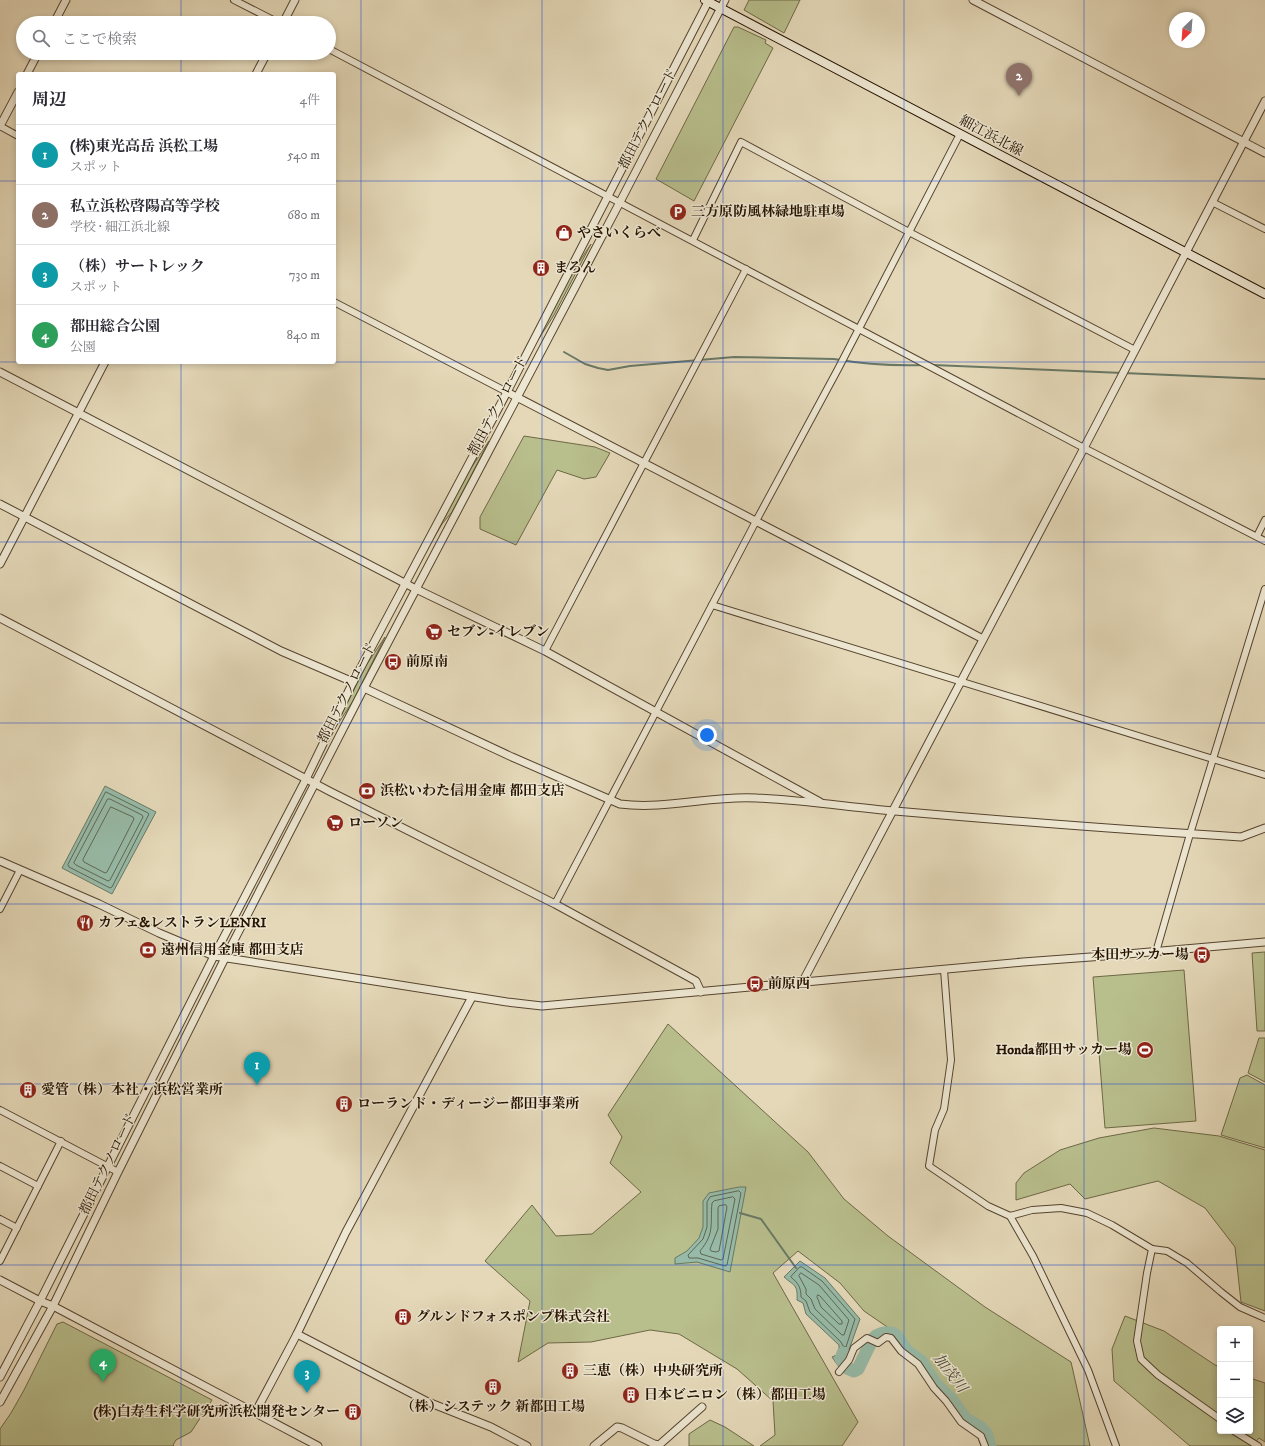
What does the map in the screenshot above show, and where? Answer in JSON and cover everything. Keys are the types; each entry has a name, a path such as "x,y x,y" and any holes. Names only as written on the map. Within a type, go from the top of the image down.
{"main road":[{"name":"細江浜北線","path":"708,1 1265,294"}],"street":[{"path":"58,16 66,0"},
{"path":"234,0 265,16"},
{"path":"287,16 295,0"},
{"name":"都田テクノロード","path":"0,1402 53,1306 225,958 364,688 725,0"},
{"path":"973,0 1265,153"},
{"name":"都田テクノロード","path":"0,1377 40,1301 214,956 306,779 352,682 507,392 708,1"},
{"path":"336,53 693,240 1084,448 1265,541"},
{"path":"28,72 34,60"},
{"path":"257,72 263,60"},
{"path":"16,96 0,126 16,135"},
{"path":"802,983 1265,101"},
{"path":"555,904 960,134"},
{"path":"693,240 741,142 1135,350"},
{"path":"1212,202 1265,229"},
{"path":"546,651 746,269"},
{"path":"336,303 983,639"},
{"path":"0,564 104,364"},
{"path":"0,372 405,584 546,651 822,803"},
{"path":"0,504 281,651 352,682"},
{"path":"1257,536 1265,520"},
{"path":"1156,952 1212,758 1265,589"},
{"path":"712,605 1265,774"},
{"path":"0,618 315,784 555,904 696,981 701,992"},
{"path":"364,688 610,800 620,804 632,806 722,798 756,798 822,803 893,811 1190,834 1241,837 1265,828"},
{"path":"0,861 99,904 159,933 214,956 507,1002 542,1006 1023,962 1156,952 1264,940"},
{"path":"0,909 20,870"},
{"path":"944,970 952,1060 944,1109 935,1130 929,1166 988,1206 1010,1216 1033,1256 1088,1370 1116,1446"},
{"path":"255,1413 297,1334 346,1232 472,996"},
{"path":"0,1110 118,1172"},
{"path":"0,1261 61,1141"},
{"path":"0,1166 38,1186"},
{"path":"1010,1216 1032,1210 1061,1208 1087,1213 1112,1225 1152,1249 1167,1251 1174,1255 1187,1263 1240,1307 1265,1318"},
{"path":"0,1219 17,1228"},
{"path":"1152,1249 1137,1341 1141,1359 1158,1374 1217,1418"},
{"path":"0,1280 40,1301 53,1306 318,1446"},
{"path":"297,1334 428,1402 491,1427 527,1446"},
{"path":"839,1372 850,1360 854,1348 867,1338 878,1342 886,1337 892,1338 901,1351 918,1364 934,1388 946,1401 961,1422 981,1436 985,1446"},
{"path":"594,1446 617,1426 654,1444 661,1444 702,1407"},
{"path":"1239,1434 1258,1446"}],"shaded area":[{"path":"749,0 800,0 784,33 744,10"},
{"path":"734,27 738,27 766,40 765,43 773,48 694,201 656,179"},
{"path":"591,244 554,315 538,340 571,274"},
{"path":"524,436 595,447 610,453 596,477 584,479 557,470 516,545 480,529 480,517"},
{"path":"489,441 452,512 442,524 428,548 469,471"},
{"path":"385,637 353,701 332,733 367,664"},
{"path":"1265,952 1265,1031 1257,1031 1252,953"},
{"name":"Honda都田サッカー場","path":"1184,970 1196,1121 1105,1128 1093,977"},
{"path":"668,1024 808,1152 844,1199 888,1236 985,1307 1071,1362 1090,1446 981,1446 978,1438 919,1360 896,1333 864,1311 840,1283 798,1251 773,1273 858,1422 842,1446 760,1446 775,1435 773,1401 737,1369 679,1334 650,1330 591,1342 548,1343 518,1362 530,1301 485,1261 532,1205 556,1236 592,1234 641,1192 610,1163 622,1137 608,1115"},
{"path":"1259,1038 1265,1038 1265,1082 1248,1073"},
{"path":"1247,1075 1265,1085 1265,1148 1221,1135 1240,1078"},
{"path":"1154,1128 1219,1136 1265,1150 1265,1311 1241,1302 1235,1247 1205,1208 1158,1181 1085,1199 1070,1184 1016,1200 1016,1183 1024,1173 1060,1150 1099,1138"},
{"path":"1125,1316 1164,1331 1217,1366 1217,1434 1253,1434 1253,1379 1265,1383 1265,1442 1259,1438 1252,1446 1190,1446 1114,1381 1112,1349"},
{"path":"63,1322 212,1400 191,1432 176,1440 173,1445 174,1446 0,1446 0,1429 24,1390 57,1324"},
{"path":"710,1420 725,1427 754,1446 689,1446 689,1434"}],"water":[{"path":"105,786 156,812 112,894 62,868"},
{"path":"746,1187 730,1272 697,1262 675,1264 675,1258 687,1251 699,1238 703,1227 703,1201 709,1193"},
{"path":"800,1261 825,1278 860,1319 846,1358 839,1367 832,1357 839,1354 839,1345 806,1314 803,1303 797,1300 797,1291 795,1286 784,1277"}],"waterway":[{"path":"564,352 585,364 608,370 630,366 734,357 834,359 879,364 924,365"},
{"path":"933,365 1265,379"},
{"path":"740,1213 761,1219 796,1268"},
{"name":"加茂川","path":"843,1353 841,1359 847,1368 854,1371 858,1369 871,1342 876,1336 883,1333 892,1333 896,1335 907,1351 921,1361 935,1383 952,1400 966,1419 980,1427 986,1433 990,1446"}],"place":[{"name":"私立浜松啓陽高等学校","path":"1019,96"},
{"name":"三方原防風林緑地駐車場","path":"678,212"},
{"name":"やさいくらべ","path":"564,233"},
{"name":"まろん","path":"541,268"},
{"name":"セブン-イレブン","path":"434,632"},
{"name":"前原南","path":"393,662"},
{"name":"浜松いわた信用金庫 都田支店","path":"367,791"},
{"name":"ローソン","path":"335,823"},
{"name":"カフェ&レストランLENRI","path":"85,923"},
{"name":"遠州信用金庫 都田支店","path":"148,950"},
{"name":"本田サッカー場","path":"1202,955"},
{"name":"前原西","path":"755,984"},
{"name":"Honda都田サッカー場","path":"1145,1050"},
{"name":"(株)東光高岳 浜松工場","path":"257,1085"},
{"name":"愛管（株）本社・浜松営業所","path":"28,1090"},
{"name":"ローランド・ディージー都田事業所","path":"344,1104"},
{"name":"グルンドフォスポンプ株式会社","path":"403,1317"},
{"name":"三恵（株）中央研究所","path":"570,1371"},
{"name":"都田総合公園","path":"103,1382"},
{"name":"（株）システック 新都田工場","path":"493,1387"},
{"name":"（株）サートレック","path":"307,1393"},
{"name":"日本ビニロン（株）都田工場","path":"631,1395"},
{"name":"(株)白寿生科学研究所浜松開発センター","path":"353,1412"}]}
